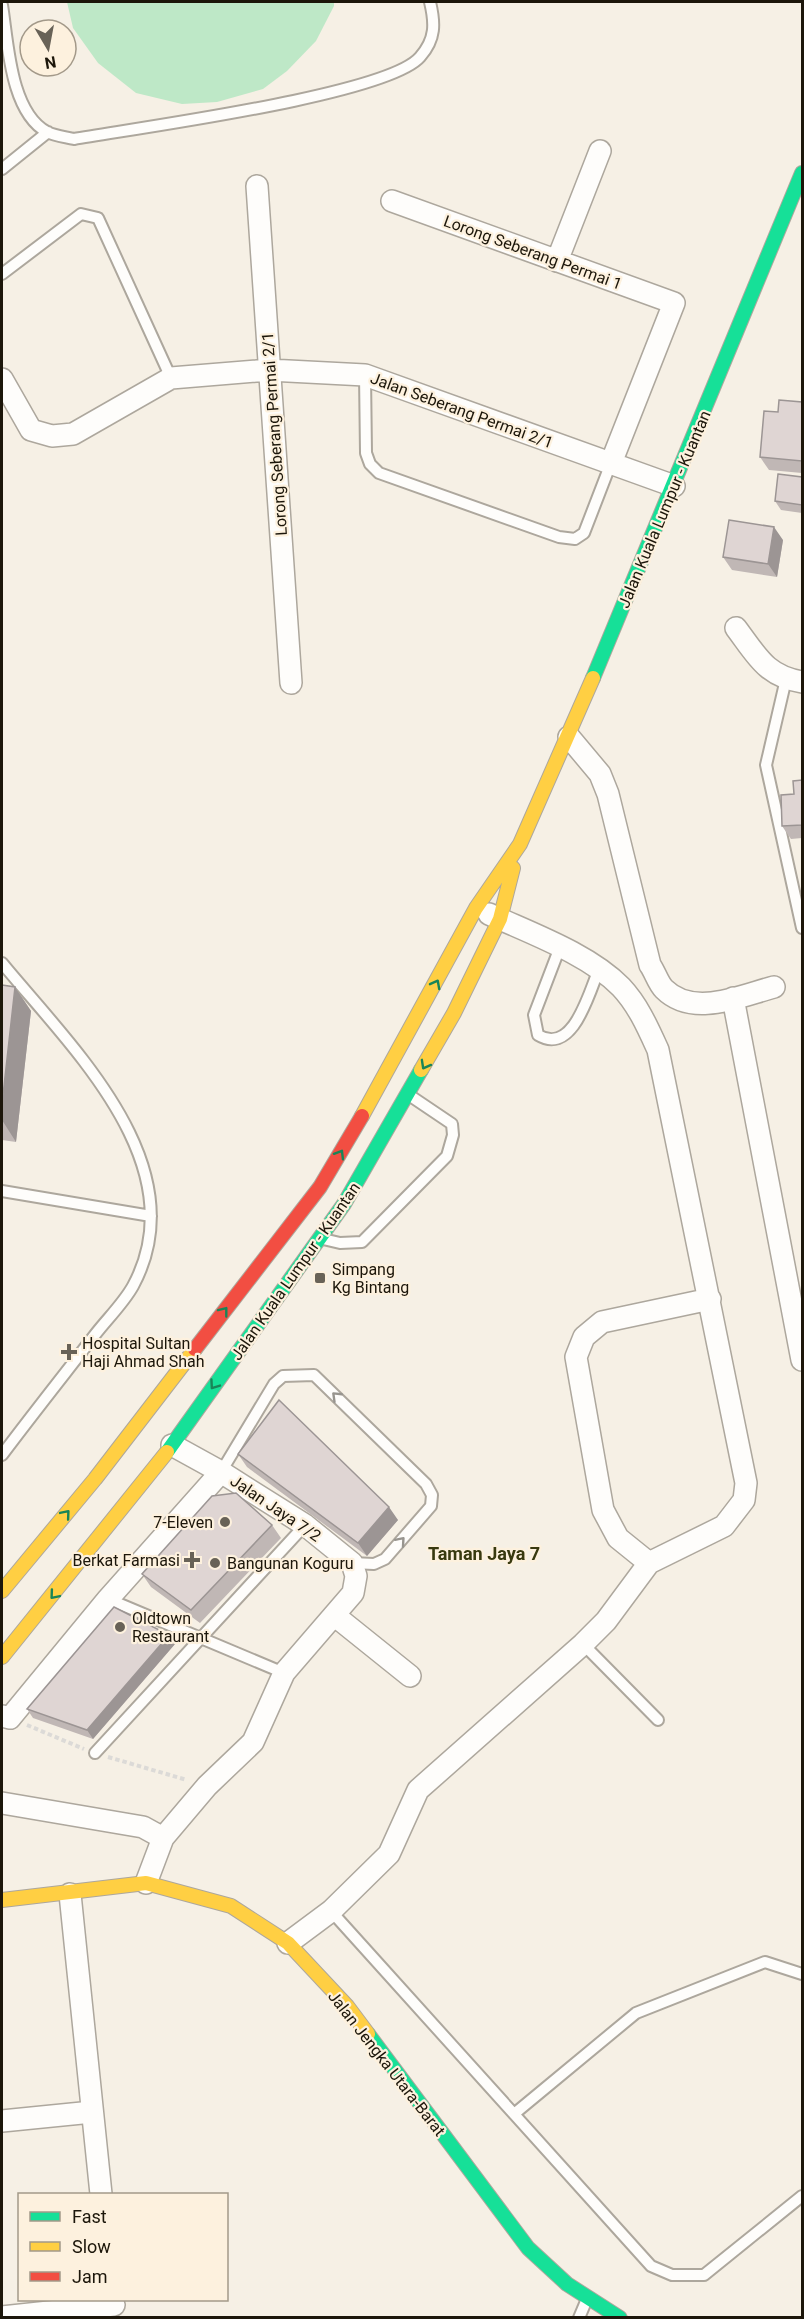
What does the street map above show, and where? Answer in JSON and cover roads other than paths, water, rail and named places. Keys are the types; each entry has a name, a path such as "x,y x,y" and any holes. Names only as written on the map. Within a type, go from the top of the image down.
{"main road":[{"name":"Jalan Kuala Lumpur - Kuantan","path":"2,1592 95,1479 320,1187 383,1081 476,908 520,844 570,737 802,173"},
{"name":"Jalan Kuala Lumpur - Kuantan","path":"2,1657 68,1578 172,1445 344,1204 409,1095 454,1012 500,919 520,844"},
{"path":"2,1579 43,1541"},
{"name":"Jalan Jengka Utara-Barat","path":"2,1900 70,1894 146,1883 231,1906 288,1943 347,2006 528,2248 587,2298 620,2318"}],"street":[{"path":"557,261 600,151"},
{"name":"Lorong Seberang Permai 2/1","path":"257,186 291,683"},
{"name":"Lorong Seberang Permai 1","path":"392,201 674,303 611,463"},
{"name":"Jalan Seberang Permai 2/1","path":"2,378 31,430 52,436 73,435 171,378 269,370 365,375 674,486"},
{"path":"736,628 767,669 794,680"},
{"path":"570,737 600,774 608,794 650,965 663,988 681,1002 705,1004 774,987"},
{"path":"288,1943 331,1911 389,1854 418,1790 606,1621 649,1563 724,1526 744,1500 746,1483 658,1050 639,1011 621,987 599,969 560,947 476,908"},
{"path":"733,998 802,1360"},
{"path":"649,1563 618,1538 603,1510 576,1357 584,1337 602,1322 710,1299"},
{"name":"Jalan Jaya 7/2","path":"172,1445 221,1472 305,1525 352,1563"},
{"path":"2,1716 10,1718 108,1599 221,1472"},
{"path":"146,1883 163,1838 207,1786 253,1742 284,1673 353,1593 356,1576 352,1563"},
{"path":"334,1615 410,1676"},
{"path":"2,1803 37,1811 142,1827 163,1838"},
{"path":"70,1894 101,2193"},
{"path":"2,2121 92,2112"},
{"path":"2,2316 114,2307"}],"lane":[{"path":"2,5 15,83 28,116 48,132 74,139 317,96 402,71 419,58 430,43 435,26 430,2"},
{"path":"2,169 48,132"},
{"path":"2,274 81,214 98,218 171,378"},
{"path":"365,375 366,453 370,464 379,474 559,537 575,539 584,533 611,463"},
{"path":"794,680 766,765 802,928"},
{"path":"560,947 534,1015 537,1035 547,1041 559,1040 574,1026 599,969"},
{"path":"2,963 103,1086 122,1114 144,1170 151,1216 147,1247 133,1286 2,1455"},
{"path":"319,1238 339,1243 362,1242 447,1156 453,1135 452,1124 409,1095"},
{"path":"2,1191 151,1216"},
{"path":"221,1472 274,1384 284,1376 314,1375 426,1484 432,1495 431,1506 385,1559 374,1564 352,1563"},
{"path":"94,1753 305,1525"},
{"path":"108,1599 284,1673"},
{"path":"582,1644 658,1720"},
{"path":"331,1911 651,2266 672,2275 704,2275 802,2196"},
{"path":"514,2114 636,2013 765,1962 802,1974"},
{"path":"579,2318 587,2298"}],"place":[{"name":"Simpang Kg Bintang","path":"320,1278"},
{"name":"Hospital Sultan Haji Ahmad Shah","path":"69,1352"},
{"name":"7-Eleven","path":"225,1522"},
{"name":"Berkat Farmasi","path":"192,1560"},
{"name":"Bangunan Koguru","path":"215,1563"},
{"name":"Oldtown Restaurant","path":"120,1627"}],"district":[{"name":"Taman Jaya 7","path":"484,1554"}]}
